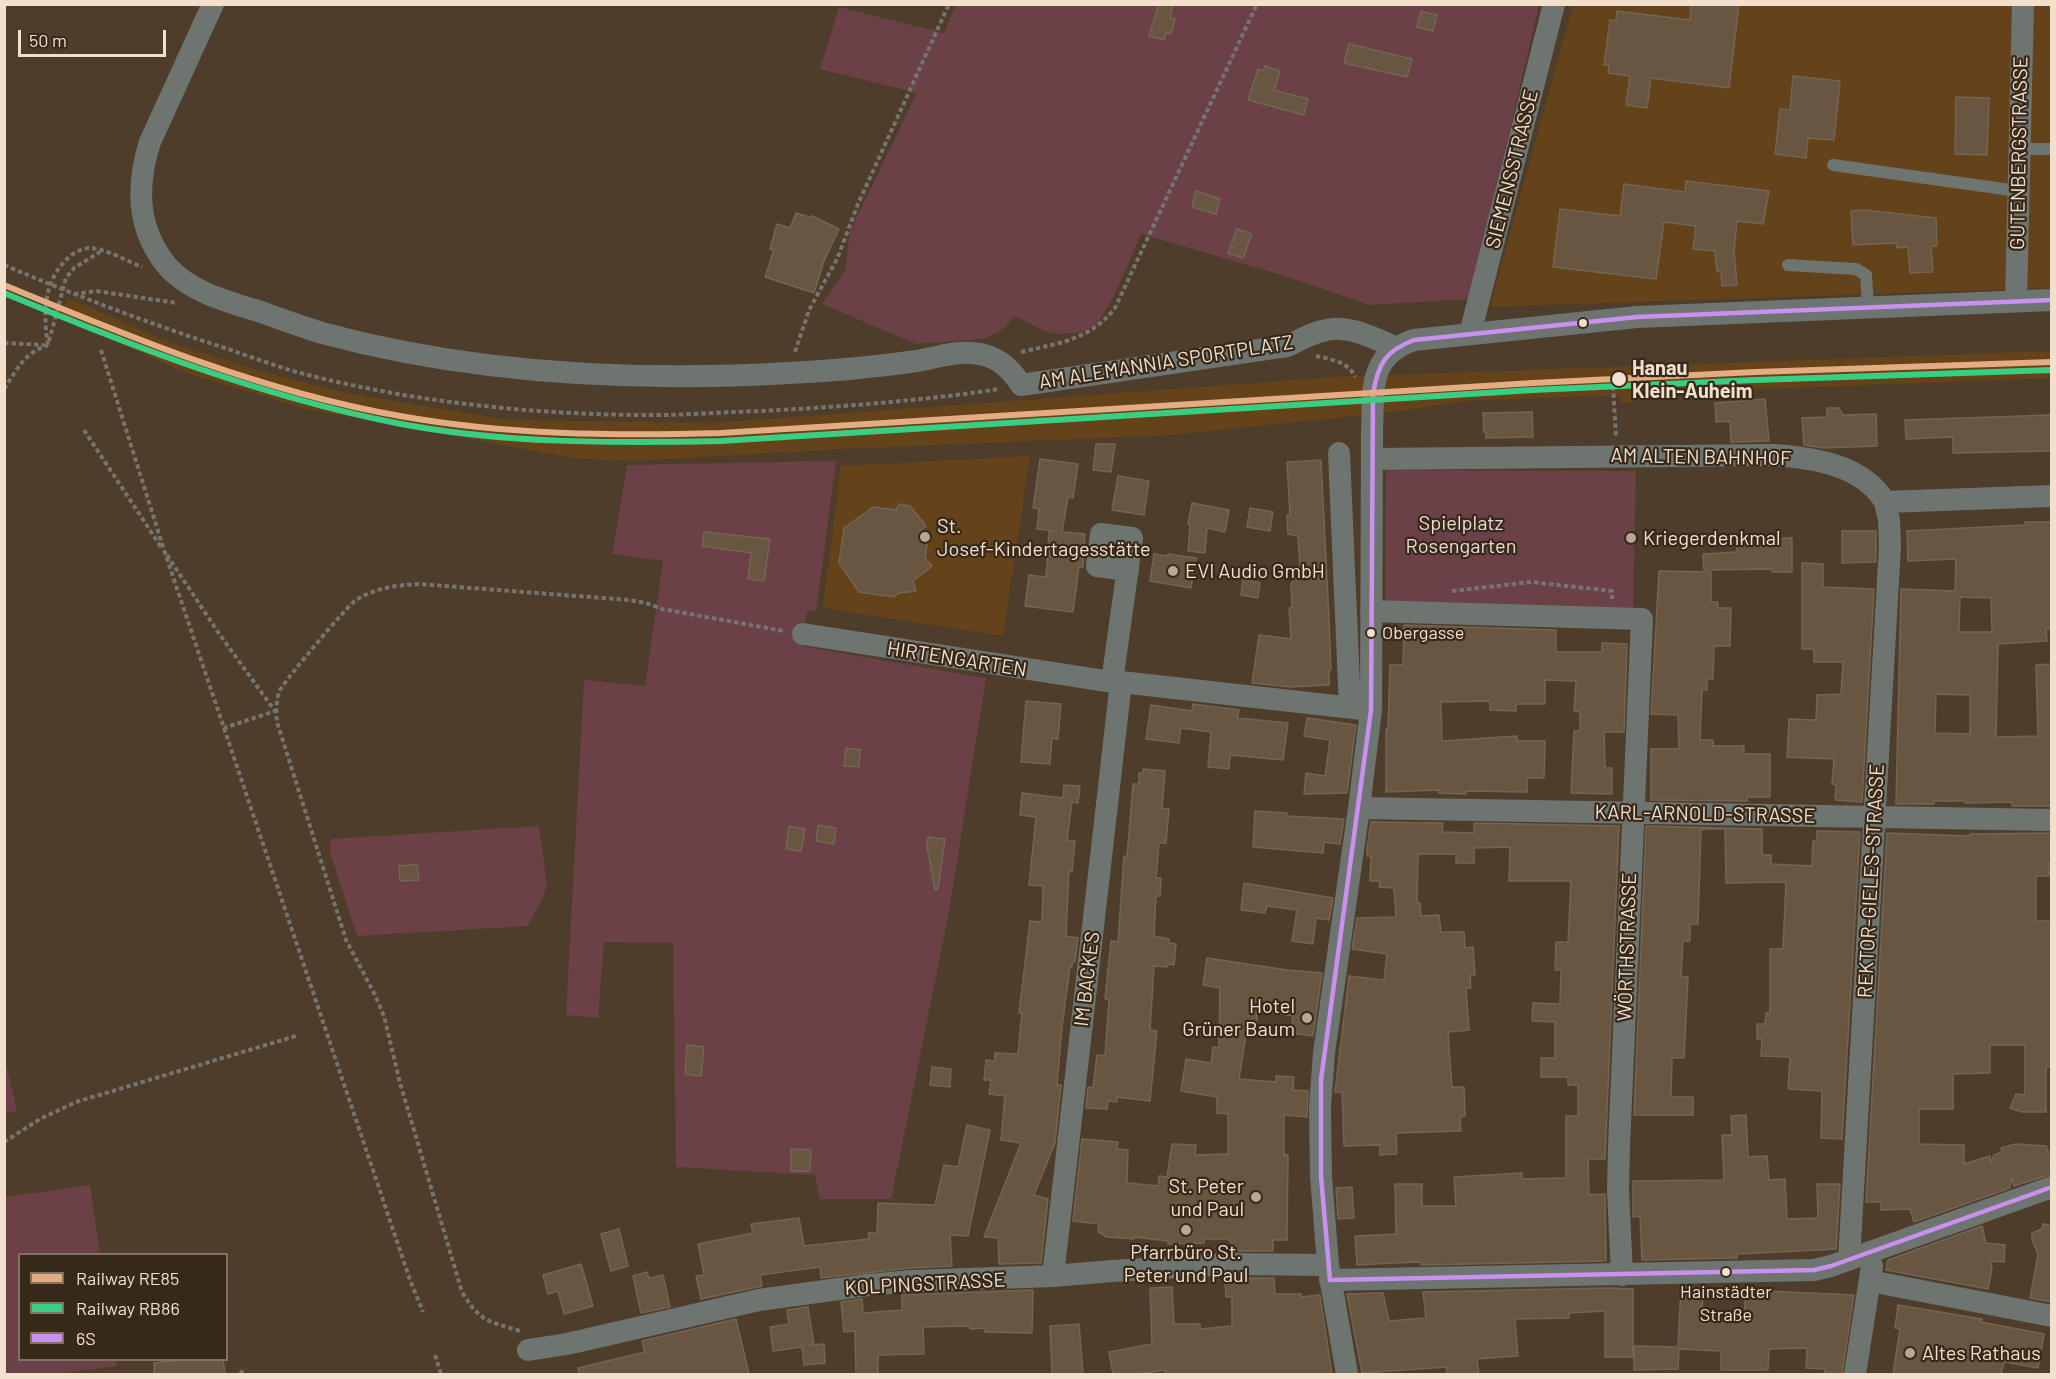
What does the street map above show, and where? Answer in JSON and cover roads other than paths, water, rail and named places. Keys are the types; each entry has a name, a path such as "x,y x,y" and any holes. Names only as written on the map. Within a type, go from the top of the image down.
{"street":[{"name":"AM ALEMANNIA SPORTPLATZ","path":"213,4 150,142 143,165 140,183 143,215 149,234 168,266 186,282 225,300 322,333 467,363 530,371 636,376 790,373 918,361 965,352 994,358 1007,365 1021,385 1287,346 1323,330 1344,329 1362,333 1395,347"},
{"name":"SIEMENSSTRASSE","path":"1470,334 1554,4"},
{"name":"GUTENBERGSTRASSE","path":"2016,301 2023,4"},
{"path":"1360,709 1371,611 1373,394 1378,367 1395,347 1414,340 1637,317 2052,300"},
{"path":"1339,453 1360,709 1359,808 1322,1080 1321,1176 1329,1272 1347,1374"},
{"name":"AM ALTEN BAHNHOF","path":"1372,459 1774,455 1812,459 1850,471 1865,480 1885,502"},
{"path":"1885,502 2052,496"},
{"name":"REKTOR-GIELES-STRASSE","path":"1849,1260 1890,546 1889,520 1885,502"},
{"path":"1116,682 1128,570"},
{"name":"WÖRTHSTRASSE","path":"1371,611 1642,619 1619,1146 1622,1275"},
{"name":"HIRTENGARTEN","path":"803,634 1116,682 1360,709"},
{"name":"IM BACKES","path":"1053,1276 1116,682"},
{"name":"KARL-ARNOLD-STRASSE","path":"1359,808 2052,820"},
{"path":"1329,1272 1622,1275 1801,1272 1849,1260 2052,1187"},
{"path":"1855,1374 1875,1250"},
{"name":"KOLPINGSTRASSE","path":"527,1341 567,1344 759,1300 911,1281 1053,1276 1229,1264 1329,1272"},
{"path":"1870,1281 2052,1316"}],"lane":[{"path":"2019,149 2052,149"},
{"path":"1833,165 2018,191"},
{"path":"1788,265 1856,269 1866,275 1868,307"}],"rail line":[{"name":"RE85","path":"4,285 149,343 298,393 400,416 480,427 560,433 721,433 1533,383 1755,372 2052,362"},
{"name":"RB86","path":"4,293 197,368 295,399 345,412 436,430 558,441 721,441 1533,390 2052,370"}],"place":[{"name":"Hanau Klein-Auheim","path":"1619,379"},
{"name":"St. Josef-Kindertagesstätte","path":"925,537"},
{"name":"Kriegerdenkmal","path":"1631,538"},
{"name":"EVI Audio GmbH","path":"1173,571"},
{"name":"Obergasse","path":"1371,633"},
{"name":"Hotel Grüner Baum","path":"1307,1018"},
{"name":"St. Peter und Paul","path":"1256,1197"},
{"name":"Pfarrbüro St. Peter und Paul","path":"1186,1230"},
{"name":"Hainstädter Straße","path":"1726,1272"},
{"name":"Altes Rathaus","path":"1910,1353"}],"park label":[{"name":"Spielplatz Rosengarten","path":"1461,534"}]}
